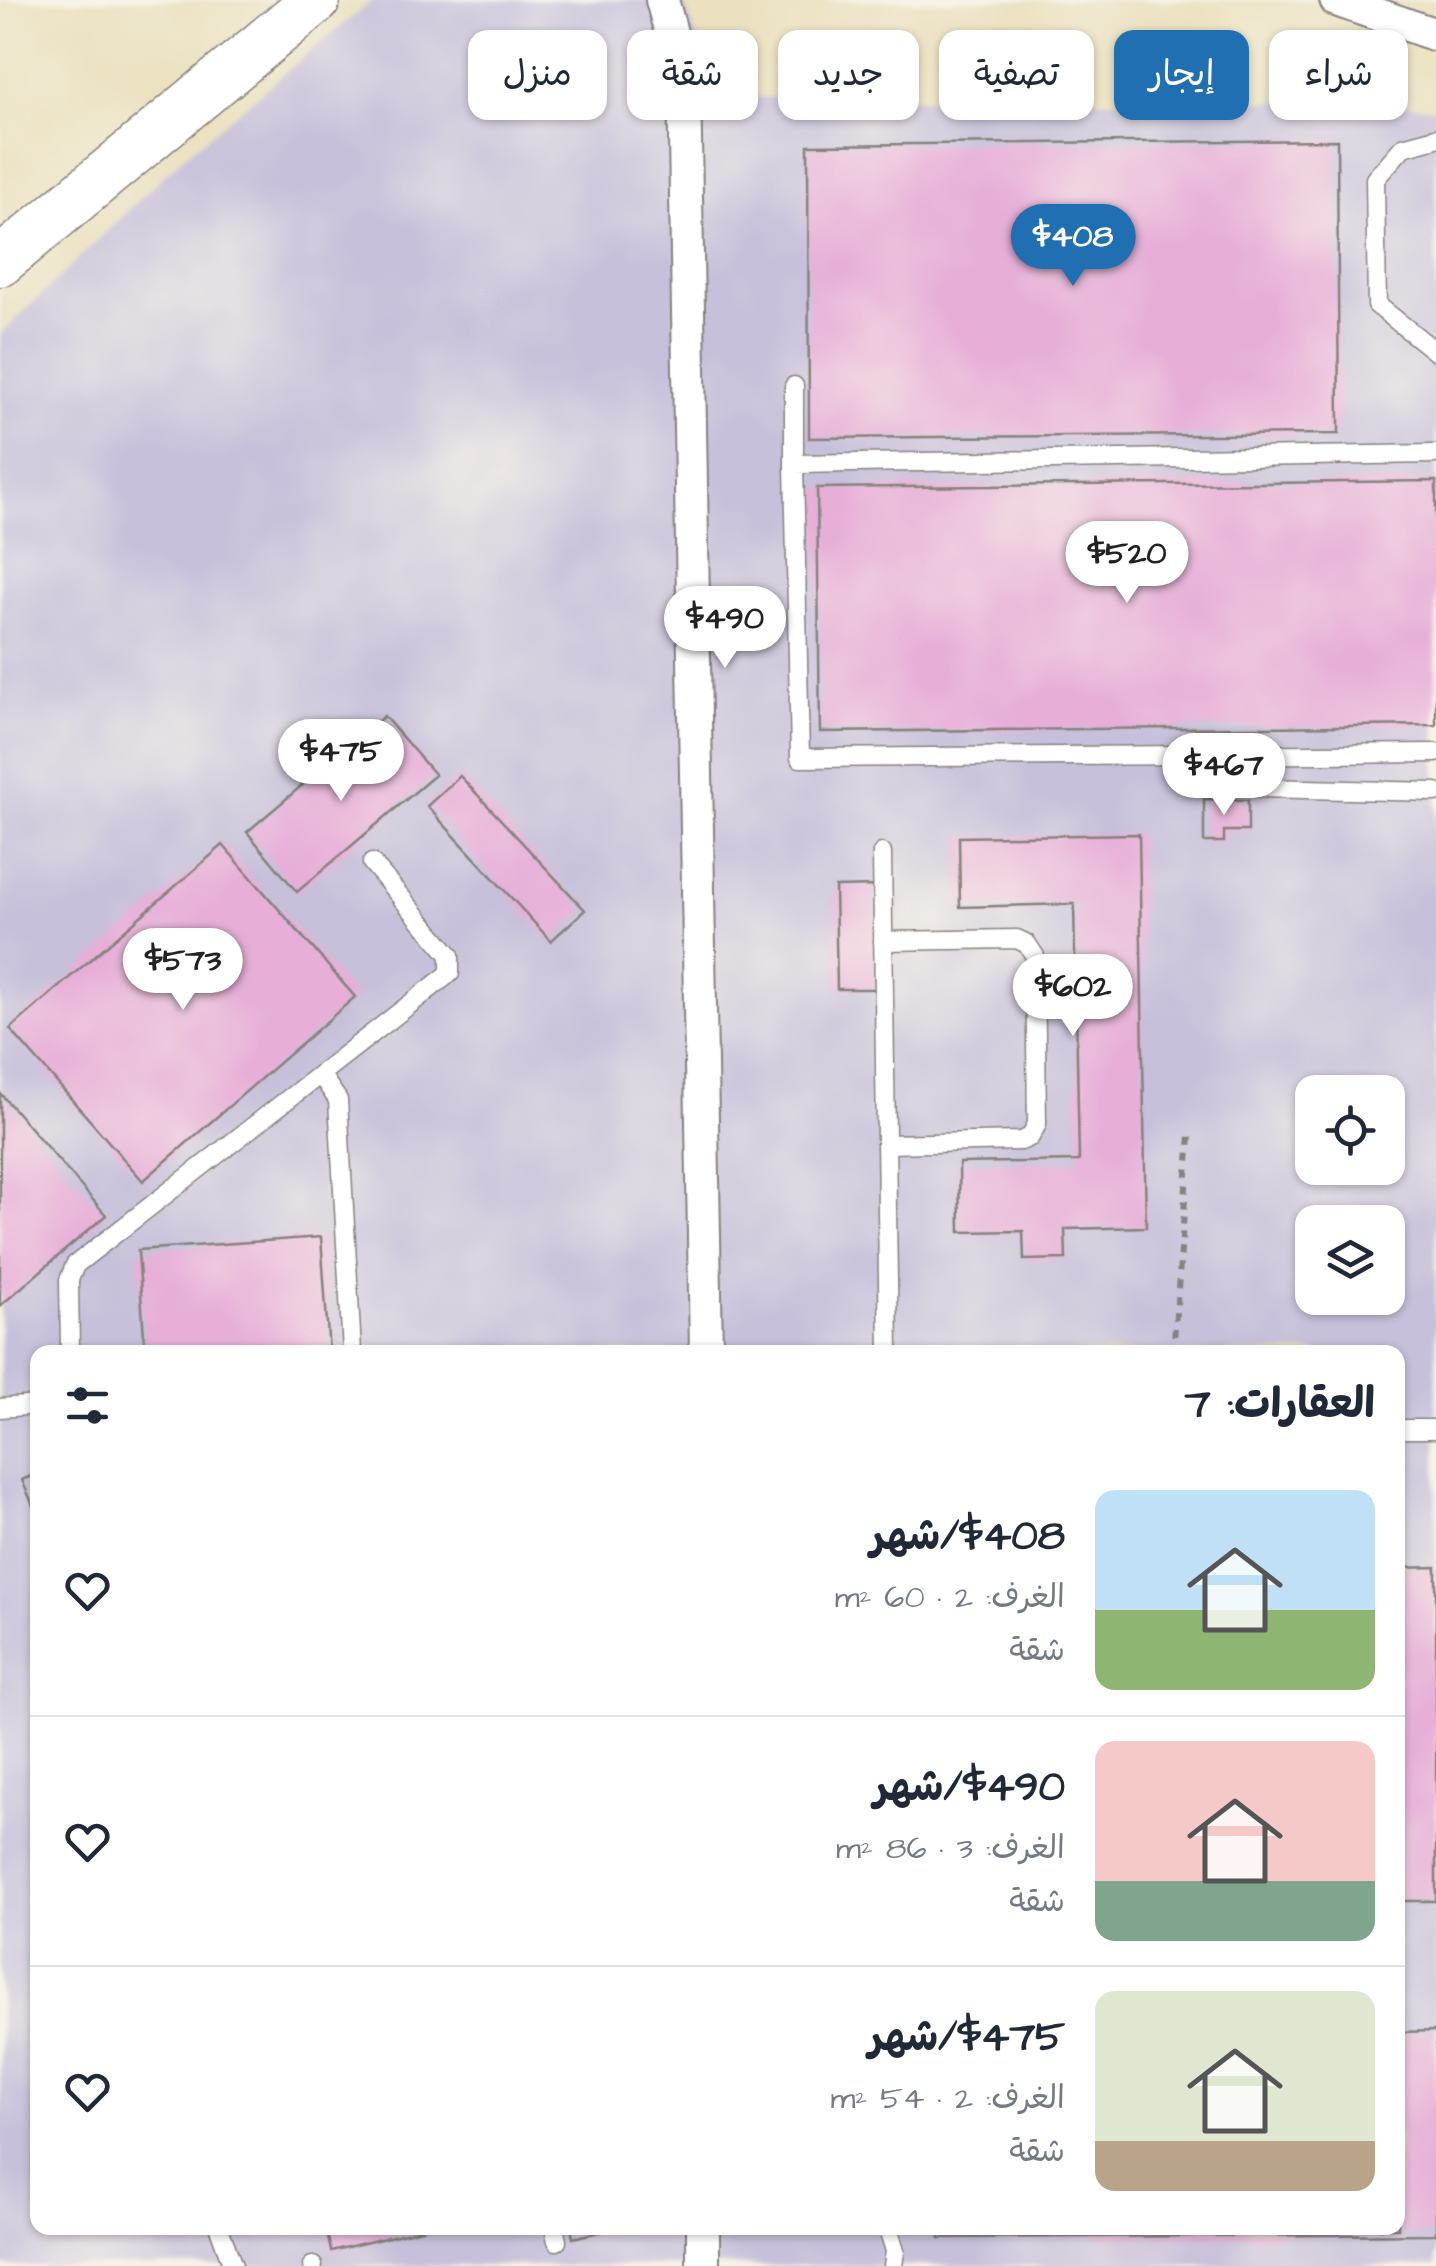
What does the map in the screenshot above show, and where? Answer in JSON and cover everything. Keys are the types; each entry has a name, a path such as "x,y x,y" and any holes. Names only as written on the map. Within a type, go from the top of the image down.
{"main road":[{"path":"0,262 316,0"}],"street":[{"path":"662,0 684,80 706,1345"},
{"path":"1336,0 1436,35"},
{"path":"703,2235 703,2266"}],"lane":[{"path":"1436,138 1403,146 1374,179 1376,305 1436,352"},
{"path":"794,386 800,758 1436,754"},
{"path":"794,464 1436,454"},
{"path":"1260,788 1436,792"},
{"path":"882,853 889,1345"},
{"path":"70,1345 69,1280 75,1265 450,973 450,955 372,864"},
{"path":"883,941 1017,940 1027,944 1035,956 1037,1124 1030,1137 1021,1141 886,1144"},
{"path":"320,1074 338,1100 352,1345"},
{"path":"0,1408 30,1406"},
{"path":"1405,1428 1436,1428"},
{"path":"222,2235 233,2266"},
{"path":"890,2235 893,2266"}],"path":[{"path":"1174,1345 1190,1136"}],"shaded area":[{"path":"373,0 683,0 694,30 627,30 627,120 758,120 758,97 778,97 778,120 919,120 919,99 939,99 939,120 1094,120 1094,100 1114,100 1114,120 1249,120 1249,101 1269,101 1269,120 1408,120 1408,105 1436,108 1436,2266 0,2266 0,335 183,157"}],"building":[{"path":"1337,140 1339,434 809,438 808,145"},
{"path":"1436,481 1436,725 820,732 817,488"},
{"path":"384,716 435,775 297,892 247,832"},
{"path":"460,776 585,910 551,941 427,806"},
{"path":"1204,799 1248,800 1248,831 1224,831 1224,842 1204,842"},
{"path":"1139,834 1146,1227 1065,1229 1066,1259 1024,1260 1023,1231 960,1232 959,1163 1079,1161 1074,904 960,907 959,837"},
{"path":"223,845 355,997 143,1181 10,1029"},
{"path":"874,886 876,989 837,989 835,887"},
{"path":"0,1093 106,1215 0,1306"},
{"path":"321,1237 329,1345 145,1345 138,1250"},
{"path":"30,1476 30,1498 22,1480"},
{"path":"1436,1567 1436,1901 1405,1901 1405,1568"},
{"path":"1436,2031 1436,2234 1405,2234 1405,2032"},
{"path":"328,2235 397,2235 331,2251"},
{"path":"940,2235 1312,2235 940,2238"}]}
